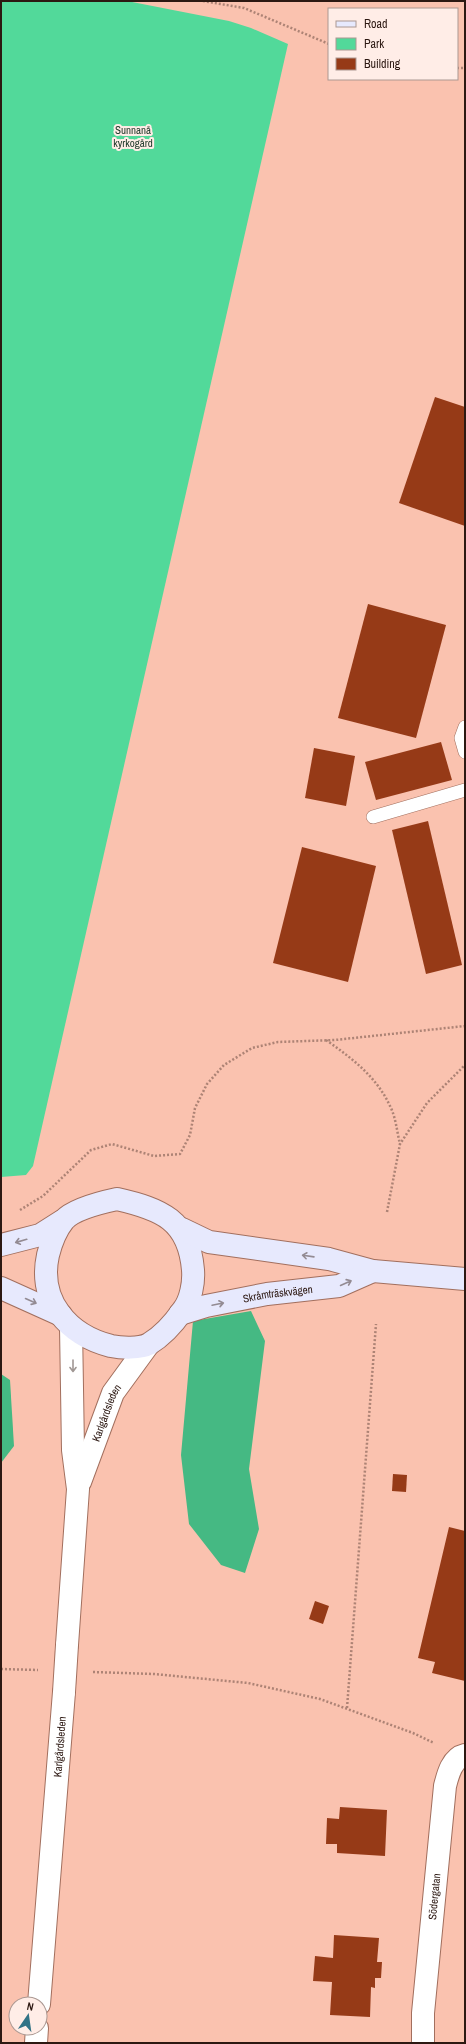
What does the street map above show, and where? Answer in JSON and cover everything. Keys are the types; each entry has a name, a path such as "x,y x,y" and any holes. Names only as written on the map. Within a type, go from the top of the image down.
{"main road":[{"path":"1,1245 40,1235 90,1205 117,1199 144,1205 165,1215 182,1229 192,1251 194,1278 186,1306 170,1329 148,1345 121,1348 94,1341 66,1321 1,1288"},
{"path":"65,1219 51,1242 45,1270 47,1293 66,1321"},
{"name":"Skråmträskvägen","path":"182,1229 209,1242 329,1259 373,1271 465,1279"},
{"name":"Skråmträskvägen","path":"180,1314 206,1306 267,1294 339,1286 373,1271"}],"street":[{"name":"Karlgårdsleden","path":"40,1996 64,1692 78,1489 73,1450 66,1321"},
{"name":"Karlgårdsleden","path":"78,1489 113,1393 148,1345"},
{"name":"Södergatan","path":"424,2043 423,2013 444,1786 449,1768 463,1755"}],"lane":[{"path":"465,727 460,738 465,752"},
{"path":"373,817 465,790"}],"path":[{"path":"203,1 244,8 328,44"},
{"path":"18,1210 43,1196 91,1150 112,1144 154,1156 180,1154 190,1135 195,1108 207,1084 224,1065 252,1048 278,1042 326,1040 465,1026"},
{"path":"326,1040 354,1060 374,1079 391,1109 400,1144"},
{"path":"387,1212 400,1144 426,1103 465,1065"},
{"path":"347,1708 376,1324"},
{"path":"154,1674 248,1683 320,1699 414,1733 463,1755"}],"green space":[{"name":"Sunnanå kyrkogård","path":"1,1 127,1 229,21 251,28 288,44 33,1166 26,1175 1,1177"},
{"path":"251,1311 265,1341 249,1469 259,1529 245,1573 221,1565 189,1524 181,1455 193,1321"},
{"path":"1,1374 10,1380 14,1446 1,1463"}],"building":[{"path":"435,397 465,407 465,526 399,503"},
{"path":"368,604 446,625 416,738 338,718"},
{"path":"441,742 452,780 376,800 365,762"},
{"path":"314,748 355,756 346,806 305,798"},
{"path":"428,821 462,965 426,974 392,830"},
{"path":"302,847 376,866 348,982 273,963"},
{"path":"393,1474 407,1475 406,1492 392,1491"},
{"path":"449,1527 465,1531 465,1681 432,1673 435,1662 418,1658"},
{"path":"315,1601 329,1606 323,1624 309,1619"},
{"path":"340,1807 387,1810 385,1856 337,1853 337,1844 326,1844 327,1818 339,1819"},
{"path":"334,1935 379,1938 377,1962 382,1962 381,1978 375,1978 375,1988 371,1987 370,2017 330,2015 332,1982 313,1981 315,1956 333,1958"}]}
